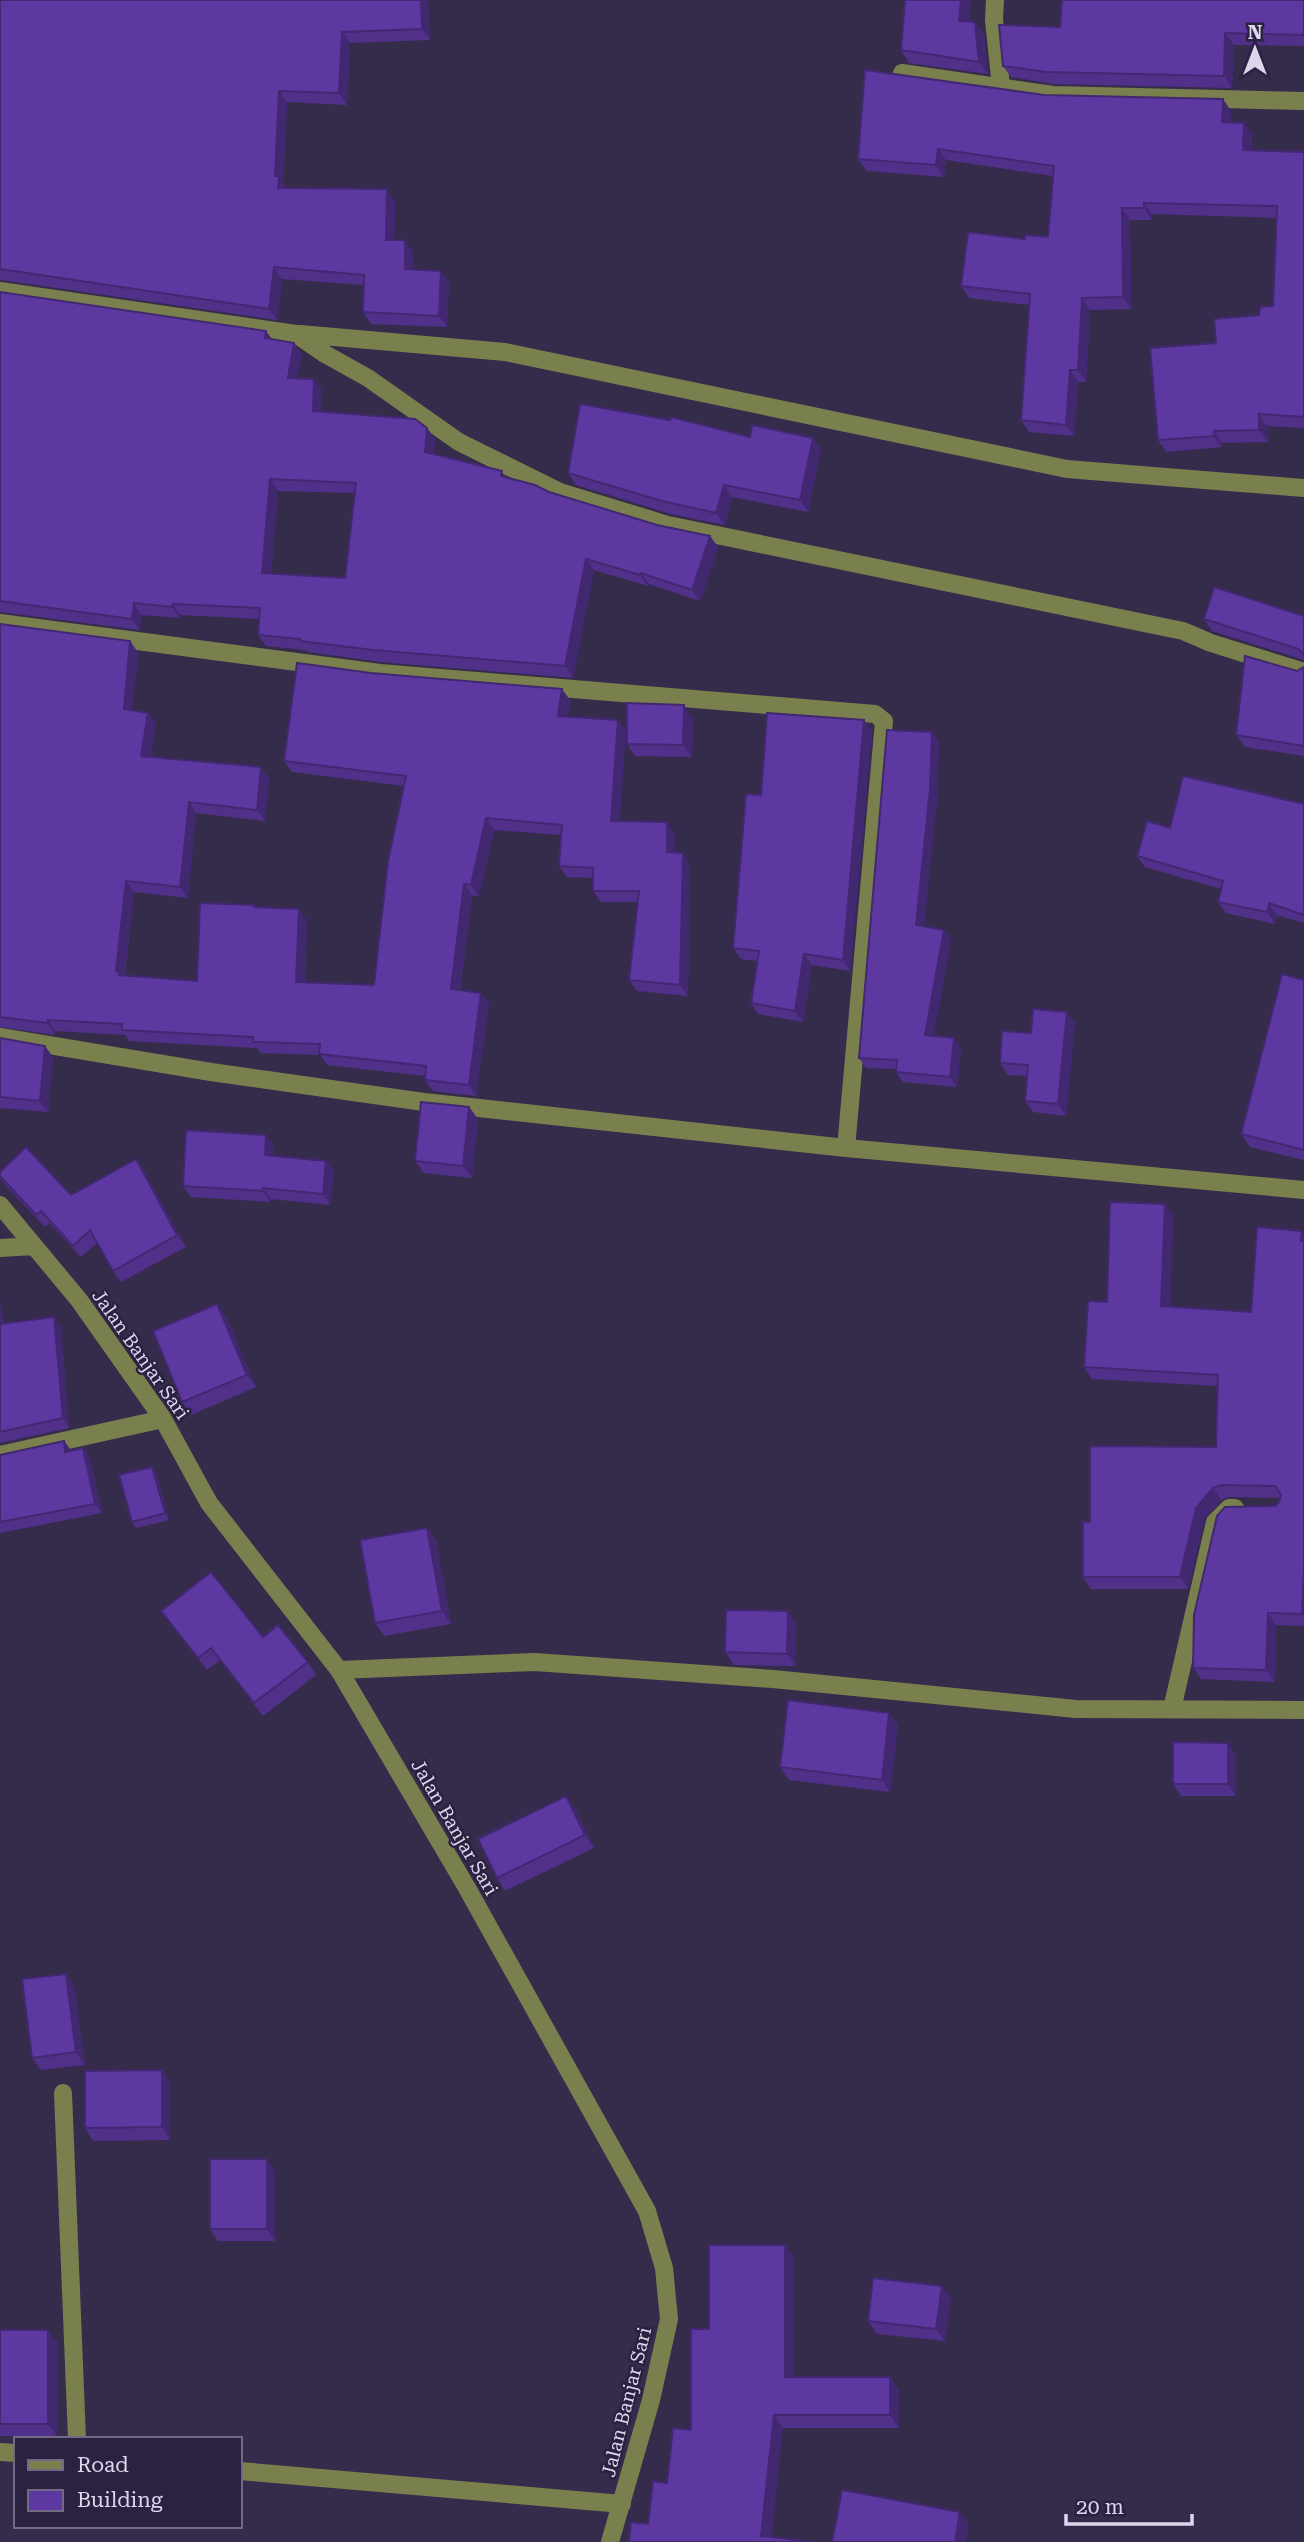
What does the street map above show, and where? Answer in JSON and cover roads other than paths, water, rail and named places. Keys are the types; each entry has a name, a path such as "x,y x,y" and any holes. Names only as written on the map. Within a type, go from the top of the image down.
{"street":[{"path":"995,0 994,20 1002,87"},
{"path":"902,73 1053,95 1304,101"},
{"path":"0,291 296,334 505,352 1067,469 1304,488"},
{"path":"296,334 368,378 459,442 560,492 668,524 1184,631 1211,643 1304,672"},
{"path":"0,624 380,673 875,714 881,717 884,721 846,1148"},
{"path":"0,1037 211,1072 411,1101 846,1148 1304,1190"},
{"name":"Jalan Banjar Sari","path":"0,1205 79,1300 163,1419 209,1503 339,1670 467,1888 647,2211 664,2268 669,2319 651,2400 610,2542"},
{"path":"0,1248 34,1246"},
{"path":"0,1455 163,1419"},
{"path":"1172,1709 1215,1522 1229,1508 1254,1508"},
{"path":"339,1670 535,1662 773,1679 1076,1709 1304,1710"},
{"path":"63,2093 76,2437"},
{"path":"242,2471 622,2504"}]}
